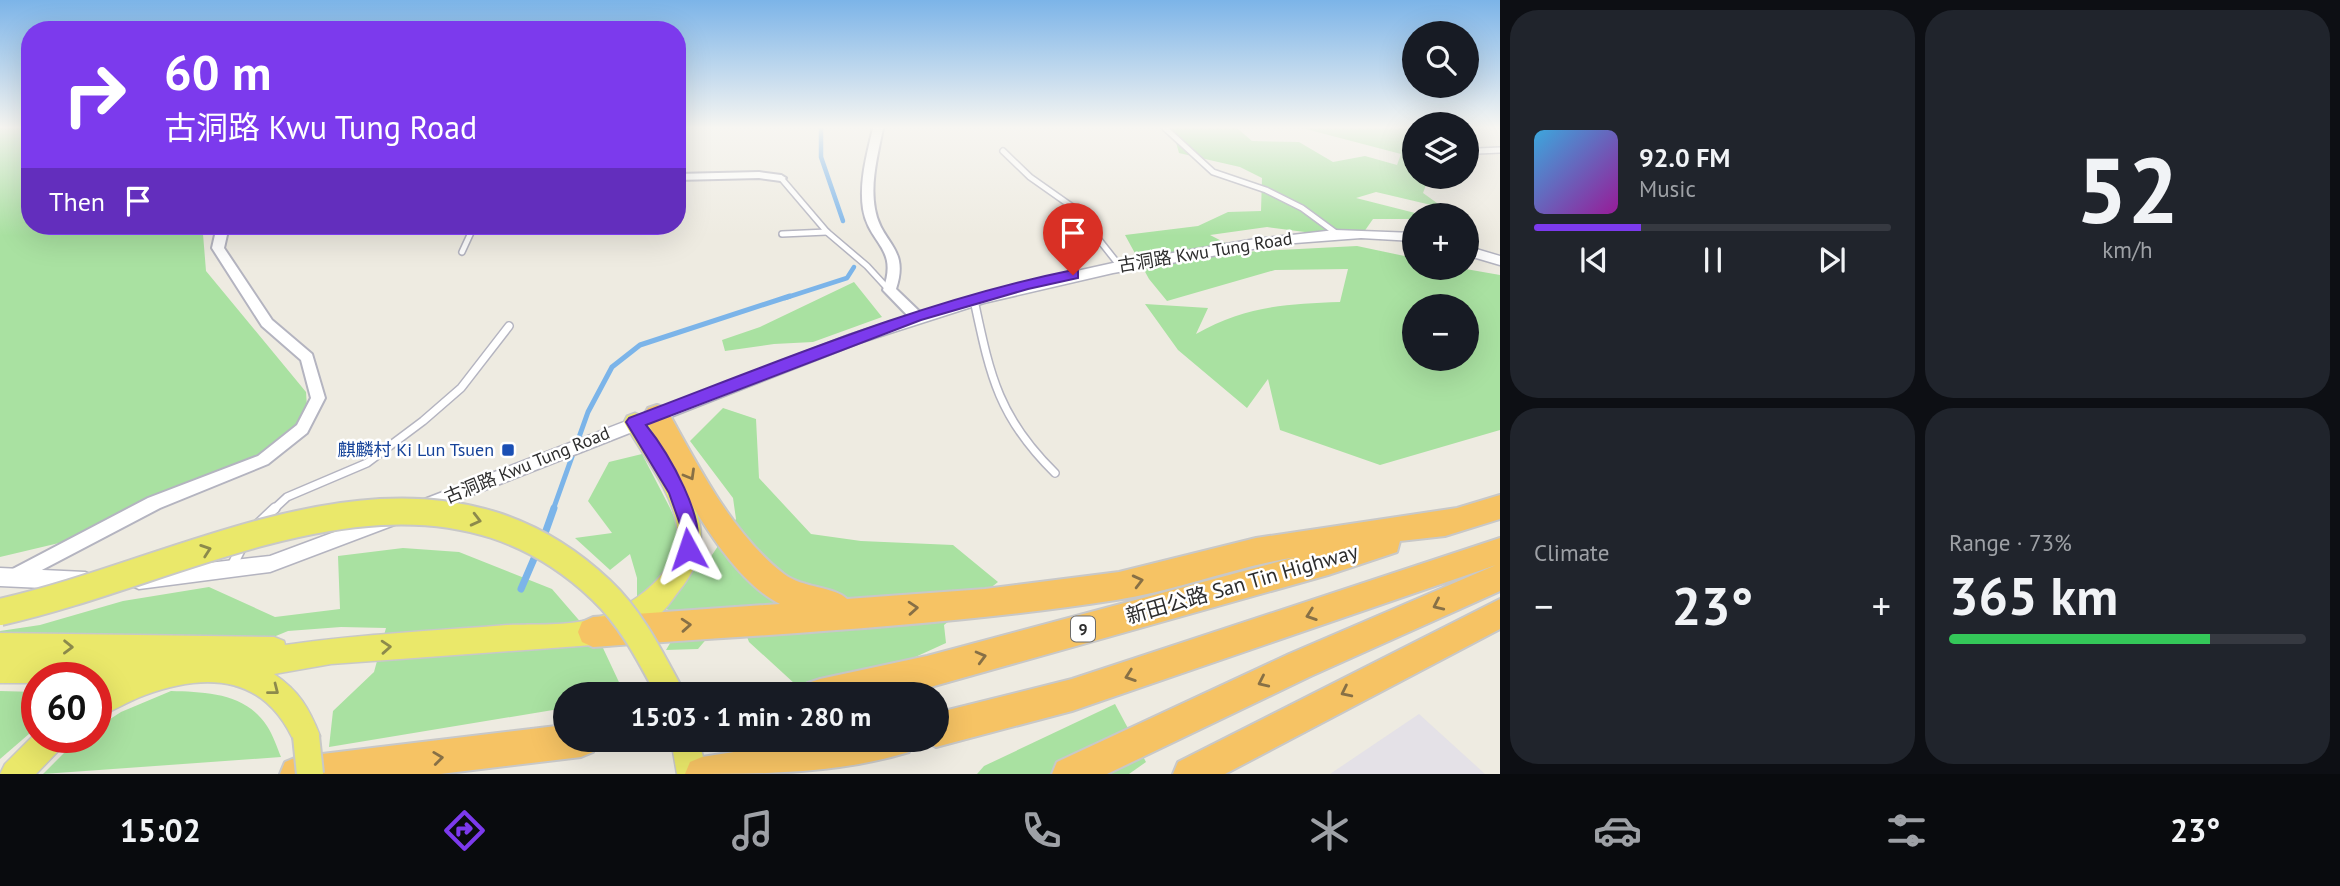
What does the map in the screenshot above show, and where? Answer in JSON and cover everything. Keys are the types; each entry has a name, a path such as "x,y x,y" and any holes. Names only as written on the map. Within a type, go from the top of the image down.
{"highway":[{"path":"646,419 744,553 771,583 806,602 868,611"},
{"name":"新田公路 San Tin Highway","path":"878,682 940,668 1328,562 1500,507"},
{"path":"593,632 985,603 1119,586 1256,551 1459,520"},
{"path":"949,727 1072,695 1500,551"},
{"path":"1069,774 1300,665 1500,577"},
{"path":"1189,774 1283,723 1408,663 1500,613"},
{"path":"1088,774 1170,726"},
{"path":"297,774 553,743"},
{"path":"702,774 846,752"}],"main road":[{"path":"0,646 331,651 593,632 649,607 680,571 688,549 690,527 677,492 643,432 646,419"},
{"path":"0,612 83,591 310,519 379,510 445,513 521,534 564,557 608,595 641,637 665,682"},
{"path":"0,670 221,669 331,651"},
{"path":"221,669 245,674 266,683 283,696 297,714 306,736 310,774"},
{"path":"112,697 156,677 186,670"},
{"path":"687,752 691,774"}],"street":[{"path":"872,164 869,186 870,216 892,254 897,274 889,289 916,316"},
{"path":"686,177 759,175 781,178"},
{"name":"古洞路 Kwu Tung Road","path":"5,578 109,582 270,564 342,539 916,316 974,299 1028,284 1119,265 1294,237 1336,233 1402,236"},
{"path":"5,578 154,503 263,460 302,429 318,398 307,358 267,323 218,248 221,235"},
{"path":"1479,254 1500,261"}],"lane":[{"path":"1017,164 1030,177 1074,208 1119,265"},
{"path":"1204,164 1213,172 1266,190 1302,208 1336,233"},
{"path":"781,178 827,232 867,265 889,289"},
{"path":"782,234 827,232"},
{"path":"462,252 470,235"},
{"path":"974,299 998,400 1014,430 1029,450 1055,473"},
{"path":"230,570 245,541 268,513 287,497 367,463 423,421 461,388 509,326"}],"shaded area":[{"path":"1419,714 1485,774 1330,774"}],"green space":[{"path":"0,164 21,164 21,235 203,235 206,271 306,392 308,423 219,481 97,534 0,557"},
{"path":"1227,164 1402,164 1402,189 1424,189 1423,193 1437,203 1423,203 1376,192 1356,198 1402,210 1402,219 1373,219 1359,239 1267,227 1210,235 1243,252 1357,246 1402,255 1402,280 1479,280 1479,271 1500,275 1500,430 1380,465 1280,430 1268,379 1247,408 1178,350 1145,304 1208,308 1196,334 1232,317 1266,308 1340,302 1348,269 1275,270 1167,301 1149,279 1125,235 1198,226 1228,212 1261,211 1262,178"},
{"path":"854,282 882,317 813,342 725,351 722,340 760,327"},
{"path":"723,408 756,419 759,478 811,534 861,541 953,545 998,582 944,625 946,643 900,664 806,682 793,682 749,642 735,605 698,649 666,650 690,610 672,611 637,600 637,578 630,554 610,570 575,538 612,533 588,501 609,462 642,454 700,573 736,519 733,498 690,441"},
{"path":"403,548 459,552 552,589 603,648 619,682 553,682 553,710 329,747 333,711 374,672 386,628 341,627 288,631 235,653 0,663 0,631 40,625 123,601 209,587 275,617 340,609 338,556"},
{"path":"0,691 21,692 21,741 0,759"},
{"path":"171,691 224,696 248,707 258,715 267,726 281,757 43,774 64,753 112,753 112,718"},
{"path":"1115,704 1146,762 1129,774 977,774 984,766"}],"waterway":[{"path":"823,164 843,221"},
{"path":"785,298 847,278 854,267"},
{"path":"553,510 588,412 612,367 640,345 790,296"},
{"path":"543,539 554,508"},
{"path":"521,589 536,554"}],"place":[{"name":"麒麟村 Ki Lun Tsuen","path":"508,450"}],"route":[{"path":"688,549 690,527 677,492 635,422 916,316 1028,284 1073,275"}]}
